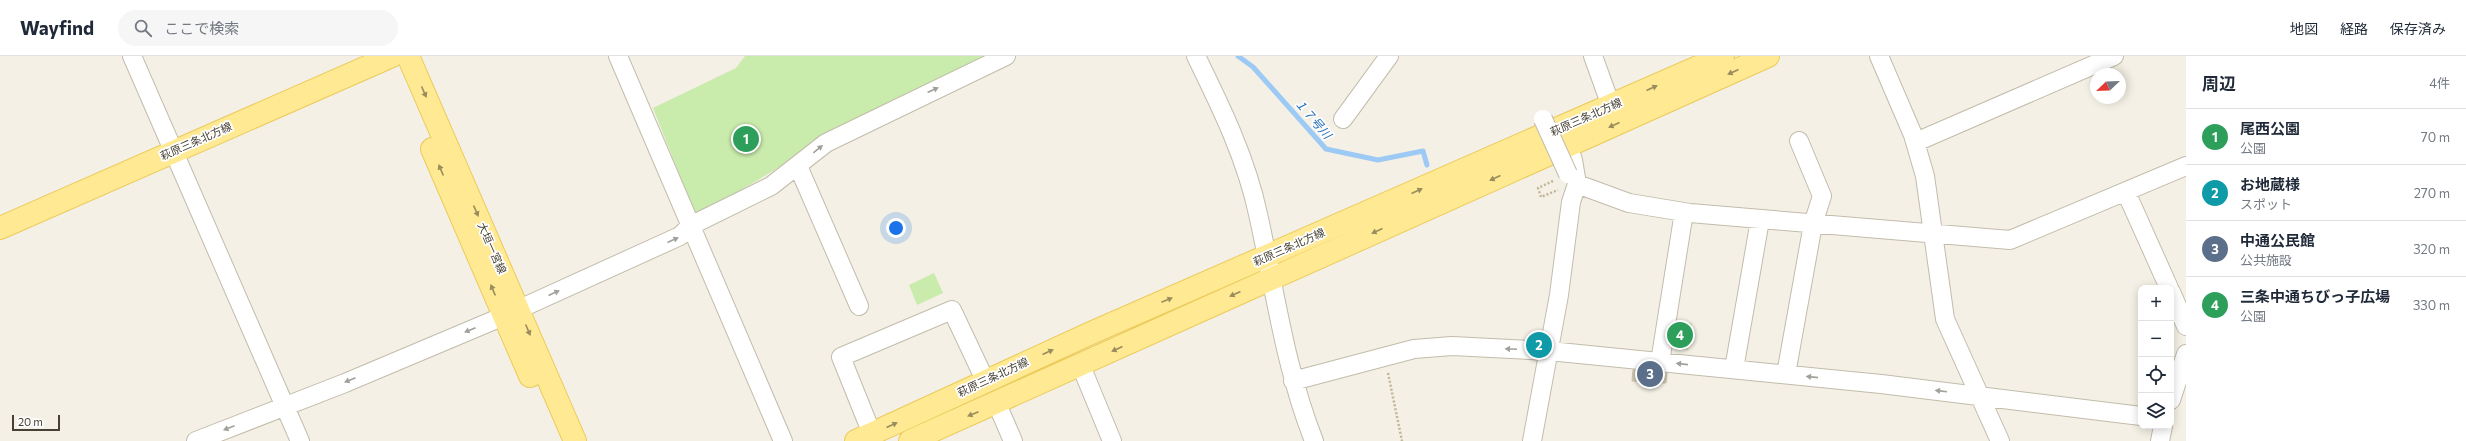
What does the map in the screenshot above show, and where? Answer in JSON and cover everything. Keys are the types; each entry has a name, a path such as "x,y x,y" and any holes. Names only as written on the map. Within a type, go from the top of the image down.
{"main road":[{"name":"萩原三条北方線","path":"0,228 392,56"},
{"name":"大垣一宮線","path":"392,56 511,312 575,441"},
{"name":"大垣一宮線","path":"408,56 511,312 559,441"},
{"name":"萩原三条北方線","path":"910,441 1081,366 1268,268 1611,106 1723,56"},
{"name":"萩原三条北方線","path":"864,438 985,380 1268,268 1568,146 1768,56"}],"street":[{"path":"132,56 300,441"},
{"path":"618,56 783,441"},
{"path":"196,441 285,406 511,312 680,236 690,226 771,186 826,143 1006,56"},
{"path":"1196,56 1224,114 1243,161 1258,213 1268,268 1293,381 1314,441"},
{"path":"1342,119 1389,56"},
{"path":"1593,56 1611,106"},
{"path":"1879,56 1916,142 1925,176 1945,319 2000,441"},
{"path":"1916,142 2114,56"},
{"path":"1532,441 1559,294 1571,202 1568,182 1544,119"},
{"path":"1786,374 1814,224 1822,196 1799,141"},
{"path":"1568,146 1573,160 1568,182"},
{"path":"798,166 859,306"},
{"path":"1568,182 1629,203 1684,212 1760,220 2010,240 2186,166"},
{"path":"2126,192 2168,285"},
{"path":"1660,362 1684,212"},
{"path":"1734,369 1760,220"},
{"path":"2174,299 2186,326"},
{"path":"864,438 841,357 952,310 985,380"},
{"path":"1293,381 1414,349 1452,346 1548,351 1786,374 1980,395 2138,416"},
{"path":"2173,393 2186,354"},
{"path":"1081,366 1112,441"},
{"path":"997,404 1013,441"},
{"path":"2160,441 2162,429"}],"path":[{"path":"1568,182 1541,197 1538,188 1568,182"},
{"path":"1385,356 1402,441"}],"green space":[{"path":"745,56 991,56 806,151 696,217 653,108 736,68"},
{"path":"934,273 943,293 917,305 909,285"},
{"path":"1672,322 1692,323 1688,350 1667,347"}],"building":[{"path":"1633,370 1667,373 1666,383 1632,381"}],"waterway":[{"name":"１７号川","path":"1238,56 1253,67 1326,149 1378,160 1423,151 1427,165"}],"place":[{"name":"尾西公園","path":"746,139"},
{"name":"三条中通ちびっ子広場","path":"1680,335"},
{"name":"お地蔵様","path":"1539,345"},
{"name":"中通公民館","path":"1650,374"}]}
